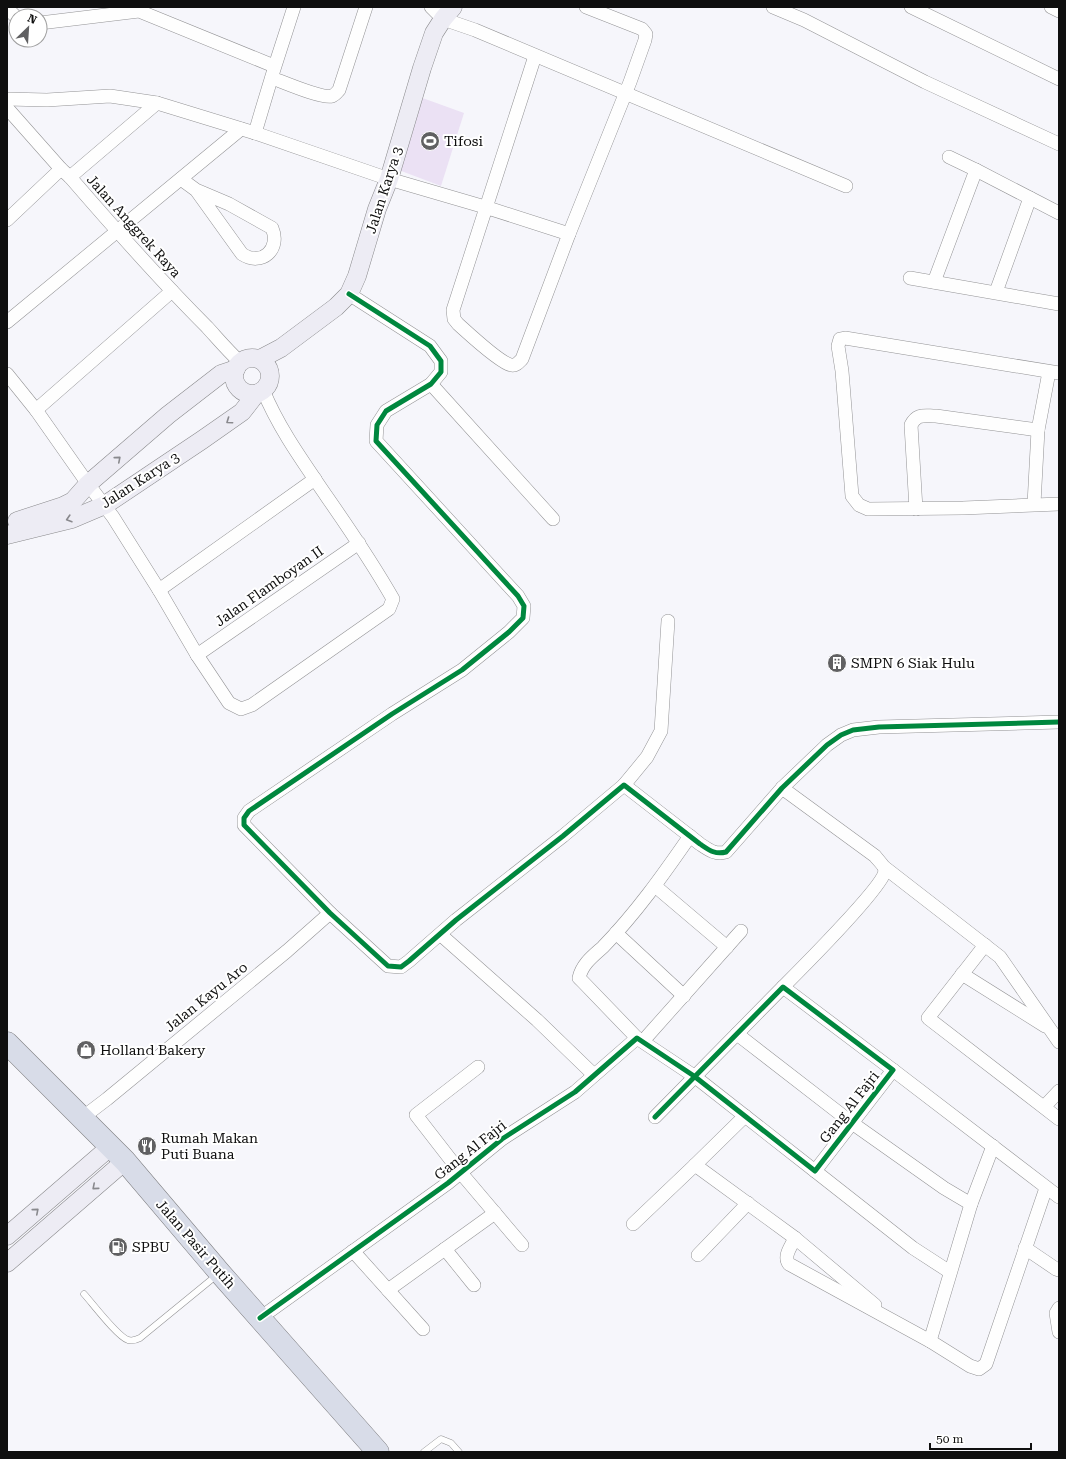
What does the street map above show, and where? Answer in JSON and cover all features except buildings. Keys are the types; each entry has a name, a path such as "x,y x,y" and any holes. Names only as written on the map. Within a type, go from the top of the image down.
{"highway":[{"name":"Jalan Pasir Putih","path":"7,1043 117,1154 378,1452"}],"street":[{"path":"255,133 294,7"},
{"path":"48,21 88,12 140,9 316,94 330,97 339,90 366,7"},
{"path":"535,56 453,310 453,316 458,324 492,354 510,365 518,363 522,359 569,234 646,40 646,34 642,29 586,7"},
{"path":"773,7 795,11 925,82 1059,144"},
{"path":"911,7 1059,79"},
{"path":"1051,7 1059,11"},
{"path":"442,11 476,30 535,56 846,186"},
{"name":"Jalan Karya 3","path":"7,535 19,524 74,501 88,484 168,415 220,374 238,366 249,358 260,359 281,348 336,307 349,294 357,276 377,209 389,179 422,68 442,11"},
{"path":"7,99 47,100 110,96 157,103 255,133 389,179 485,207 569,234"},
{"path":"7,220 65,173 157,103"},
{"name":"Jalan Anggrek Raya","path":"7,108 238,366"},
{"path":"7,322 241,129"},
{"path":"949,157 1059,213"},
{"path":"934,282 976,170"},
{"path":"181,180 196,190 229,204 272,228 275,240 270,251 264,258 248,258 242,254 196,190"},
{"path":"996,292 1030,198"},
{"path":"910,278 1058,302"},
{"path":"36,410 172,291"},
{"path":"349,294 430,346 441,361 440,372 431,384 386,411 377,425 376,441 518,596 524,606 523,618 509,632 462,670 392,714 249,811 244,818 244,825 330,912 388,966 401,967 410,961 456,920 563,836 624,785 647,758 661,731 668,621"},
{"path":"1034,504 1038,430 1054,373 845,338 840,339 838,346 842,371 852,496 859,505 868,509 916,509 1059,504"},
{"name":"Jalan Karya 3","path":"19,524 72,519 105,505 202,440 242,412 269,383 270,374 281,348"},
{"path":"260,359 267,365 270,374"},
{"path":"7,374 36,410 88,484 105,505 159,590 197,655 229,703 241,709 252,705 389,609 393,599 359,543 298,455 260,392 250,394 240,389 235,380 238,366"},
{"path":"431,384 553,519"},
{"path":"916,509 911,425 914,419 919,416 936,416 1038,430"},
{"path":"159,590 314,479"},
{"name":"Jalan Flamboyan II","path":"197,655 359,543"},
{"path":"624,785 690,836 716,854 726,852 782,788 827,745 853,730 879,727 1059,722"},
{"path":"782,788 875,856 884,867 1000,957 1059,1042"},
{"path":"690,836 655,886 616,933 585,964 579,978 640,1040 694,1076 913,1248 950,1272"},
{"path":"655,1117 863,903 882,878 884,867"},
{"path":"655,886 727,948"},
{"name":"Jalan Kayu Aro","path":"82,1118 107,1100 287,951 330,912"},
{"name":"Gang Al Fajri","path":"260,1318 461,1173 502,1139 575,1092 594,1075 640,1040 684,996 741,931"},
{"path":"616,933 684,996"},
{"path":"440,935 531,1014 594,1075"},
{"path":"984,945 928,1018 1059,1119"},
{"path":"962,974 1050,1030"},
{"name":"Gang Al Fajri","path":"783,987 893,1070 815,1171"},
{"path":"737,1034 852,1122 944,1188 971,1204"},
{"path":"478,1067 416,1115 461,1173 522,1245"},
{"path":"893,1070 1059,1198"},
{"path":"1044,1107 1059,1091"},
{"path":"633,1224 744,1116"},
{"path":"930,1341 971,1204 993,1146"},
{"path":"7,1236 117,1154"},
{"path":"7,1263 117,1154"},
{"path":"695,1164 795,1238 898,1324"},
{"path":"795,1238 786,1256 786,1260 789,1264 930,1341 970,1366 979,1369 986,1364 1046,1188"},
{"path":"698,1255 748,1203"},
{"path":"388,1290 495,1213"},
{"path":"1026,1248 1059,1270"},
{"path":"445,1249 474,1285"},
{"path":"353,1251 423,1329"},
{"path":"1059,1308 1056,1313 1059,1332"}],"lane":[{"path":"84,1294 119,1334 127,1340 135,1340 149,1331 220,1273"},
{"path":"424,1452 441,1439 451,1443 458,1452"}],"shaded area":[{"name":"Tifosi","path":"417,96 464,113 441,186 396,169"}],"cycle path":[{"path":"349,294 430,346 441,361 441,372 431,384 386,411 377,425 376,441 518,596 524,606 523,618 509,632 462,670 392,714 249,811 244,818 244,825 330,913 388,966 401,967 409,961 456,920 563,836 624,785 700,844 712,851 722,853 726,852 782,788 827,745 841,735 853,730 879,727 1059,722"},
{"path":"260,1318 448,1183 502,1139 575,1092 637,1038 694,1076 815,1171 893,1070 783,987 655,1117"}],"place":[{"name":"Tifosi","path":"430,141"},
{"name":"SMPN 6 Siak Hulu","path":"837,663"},
{"name":"Holland Bakery","path":"86,1050"},
{"name":"Rumah Makan Puti Buana","path":"147,1146"},
{"name":"SPBU","path":"118,1247"}]}
